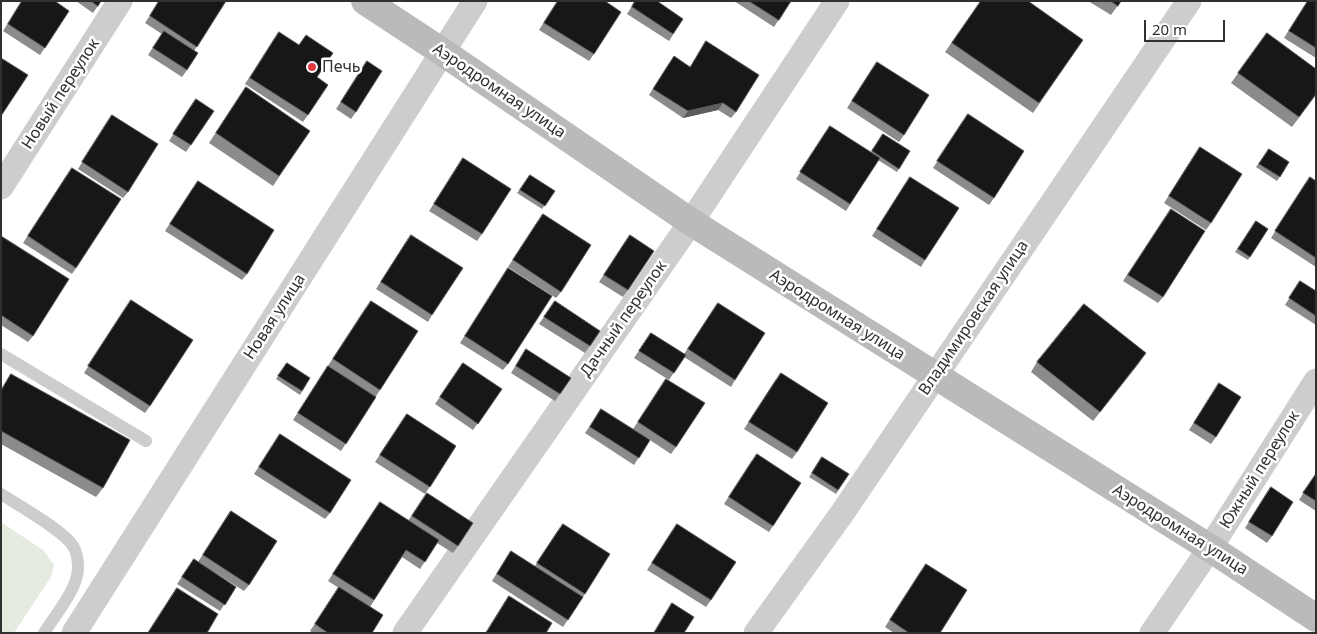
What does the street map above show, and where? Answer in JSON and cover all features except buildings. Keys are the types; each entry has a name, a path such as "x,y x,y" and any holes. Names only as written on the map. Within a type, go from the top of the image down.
{"street":[{"name":"Новый переулок","path":"1,187 120,1"},
{"name":"Аэродромная улица","path":"365,1 691,222 1210,548 1316,618"},
{"name":"Новая улица","path":"74,633 444,53 475,1"},
{"name":"Дачный переулок","path":"405,633 691,222 837,1"},
{"name":"Владимировская улица","path":"756,633 843,512 1189,1"},
{"name":"Южный переулок","path":"1152,633 1210,548 1316,381"}],"lane":[{"path":"1,354 146,441"},
{"path":"1,494 53,528 72,546 78,563 77,578 67,598 44,633"}],"shaded area":[{"path":"1,522 43,550 54,565 51,577 14,633 1,633"}],"place":[{"name":"Печь","path":"312,67"}]}
